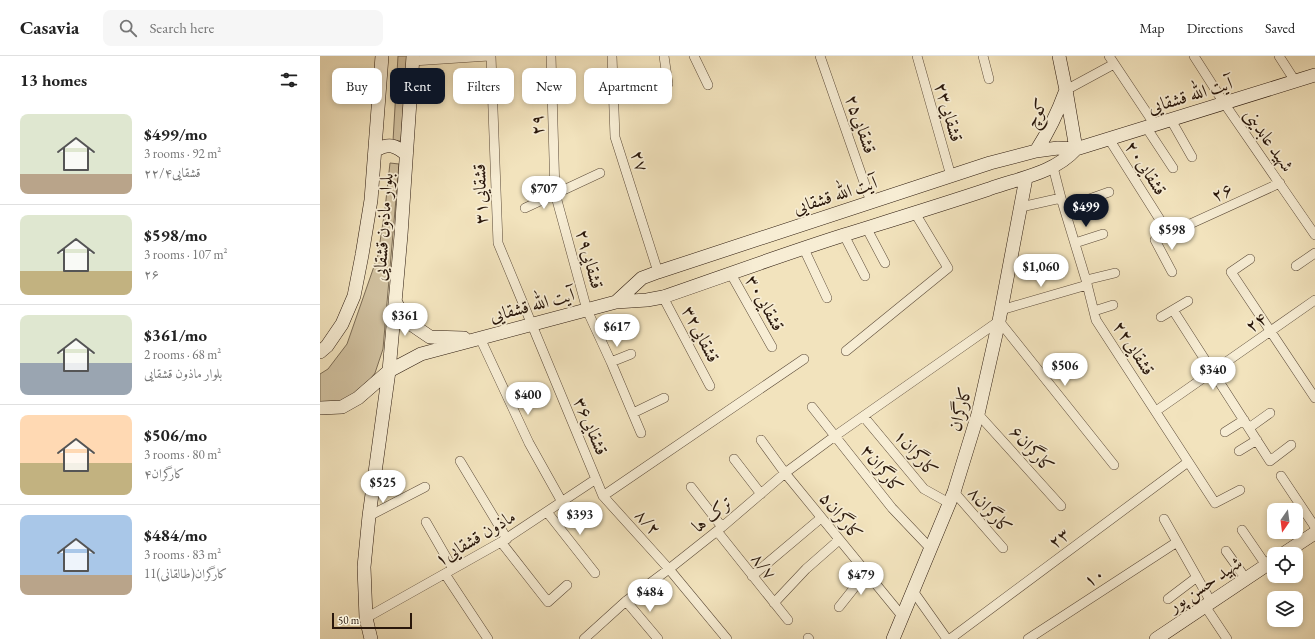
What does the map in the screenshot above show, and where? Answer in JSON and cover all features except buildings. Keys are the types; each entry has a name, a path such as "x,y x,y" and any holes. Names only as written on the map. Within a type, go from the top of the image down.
{"street":[{"name":"بلوار ماذون قشقایی","path":"320,352 327,346 342,324 354,296 371,200 382,56"},
{"path":"413,58 490,56"},
{"name":"۳۱قشقایی","path":"490,56 498,244 532,324"},
{"name":"۲۹","path":"551,56 555,193"},
{"name":"۲۷","path":"612,56 615,138 658,272"},
{"path":"664,56 666,68"},
{"path":"694,56 708,85"},
{"name":"قشقایی۲۵","path":"820,56 871,202"},
{"name":"قشقایی۲۳","path":"917,56 951,176"},
{"path":"983,56 989,79"},
{"name":"کوچ","path":"1059,56 1076,149"},
{"name":"شهید عابدینی","path":"1194,56 1224,104 1315,235"},
{"path":"1279,56 1295,82"},
{"name":"بلوار ماذون قشقایی","path":"371,639 366,618 364,567 369,516 389,371 401,235 413,58"},
{"path":"1066,90 1111,60 1173,168"},
{"name":"آیت الله قشقایی","path":"616,302 642,278 658,272 990,163 1036,151 1058,148 1076,149 1315,75"},
{"name":"کوچ","path":"1036,151 1057,114 1066,90"},
{"path":"1171,120 1192,157"},
{"name":"۲۰قشقایی","path":"1109,139 1169,234"},
{"path":"376,150 383,146 392,146 398,148 406,154"},
{"name":"آیت الله قشقایی","path":"320,408 342,407 358,398 389,371 421,354 616,302 647,300 663,297 844,235 1026,178 1053,167 1068,158 1076,149"},
{"name":"۲۲قشقایی","path":"1053,167 1087,282 1096,320 1215,503 1240,490"},
{"path":"525,208 600,173"},
{"name":"کارگران","path":"893,639 951,497 978,414 1000,316 1026,178"},
{"name":"۲۶","path":"1172,272 1154,240 1280,183"},
{"path":"1064,208 1109,192"},
{"name":"قشقایی۲۹","path":"555,193 587,310 612,362 641,433"},
{"path":"1021,207 1061,198"},
{"path":"846,351 948,268 915,213"},
{"path":"866,229 885,263"},
{"path":"1075,243 1103,234"},
{"path":"844,235 865,276"},
{"path":"804,249 826,298"},
{"path":"1296,266 1315,253"},
{"path":"1250,258 1231,272 1315,398"},
{"name":"ترک ها","path":"584,639 626,601 669,570 720,529 785,473 835,436 864,417 1000,316 1115,272"},
{"name":"قشقایی۳۰","path":"731,274 772,348"},
{"name":"قشقایی۳۲","path":"663,297 710,386"},
{"name":"۲۴","path":"1156,411 1315,300"},
{"path":"395,301 405,320 430,337 480,338 529,443 562,502"},
{"path":"1161,317 1188,301"},
{"path":"1094,311 1113,305"},
{"path":"1173,310 1270,460 1291,444"},
{"path":"1000,316 1114,465"},
{"name":"قشقایی۳۶","path":"532,324 603,496"},
{"path":"612,362 631,354"},
{"path":"603,496 804,360"},
{"path":"633,413 664,398"},
{"name":"کارگران۳","path":"812,407 892,508 930,548"},
{"path":"1249,428 1270,413"},
{"name":"۶کارگران","path":"978,414 1061,506"},
{"name":"۱کارگران","path":"864,417 924,489 951,497"},
{"path":"1225,432 1244,420"},
{"name":"کارگران۵","path":"761,440 821,518 902,616"},
{"path":"1239,451 1257,440"},
{"path":"734,459 761,494"},
{"path":"460,461 504,541 548,602 567,585"},
{"name":"۲۳","path":"948,639 1188,462"},
{"path":"1281,476 1315,527"},
{"name":"ماذون قشقایی۱","path":"366,618 504,541 596,479"},
{"path":"369,516 425,487"},
{"name":"۸/۷","path":"691,487 752,576 788,620"},
{"name":"۸/۲","path":"603,496 669,570 727,639"},
{"name":"کارگران۸","path":"951,497 1003,548"},
{"path":"547,512 595,573"},
{"path":"752,576 821,518"},
{"path":"1164,519 1197,577 1208,604 1227,639"},
{"path":"426,522 449,572 488,639"},
{"path":"1242,530 1267,559"},
{"path":"1293,547 1315,532"},
{"path":"774,603 806,569 839,540"},
{"name":"۱۰","path":"1028,639 1177,542"},
{"path":"1226,551 1246,579"},
{"name":"شهید حسن پور","path":"1156,639 1267,565"},
{"path":"839,607 866,573"},
{"path":"1168,599 1197,577"},
{"path":"913,590 948,639"},
{"path":"626,601 658,639"}],"shaded area":[{"path":"398,56 407,56 406,68 397,68"},
{"path":"395,104 404,104 401,141 393,141"},
{"path":"390,163 399,164 383,349 375,373 364,387 349,399 336,404 320,402 320,374 328,369 347,344 378,255"}]}
